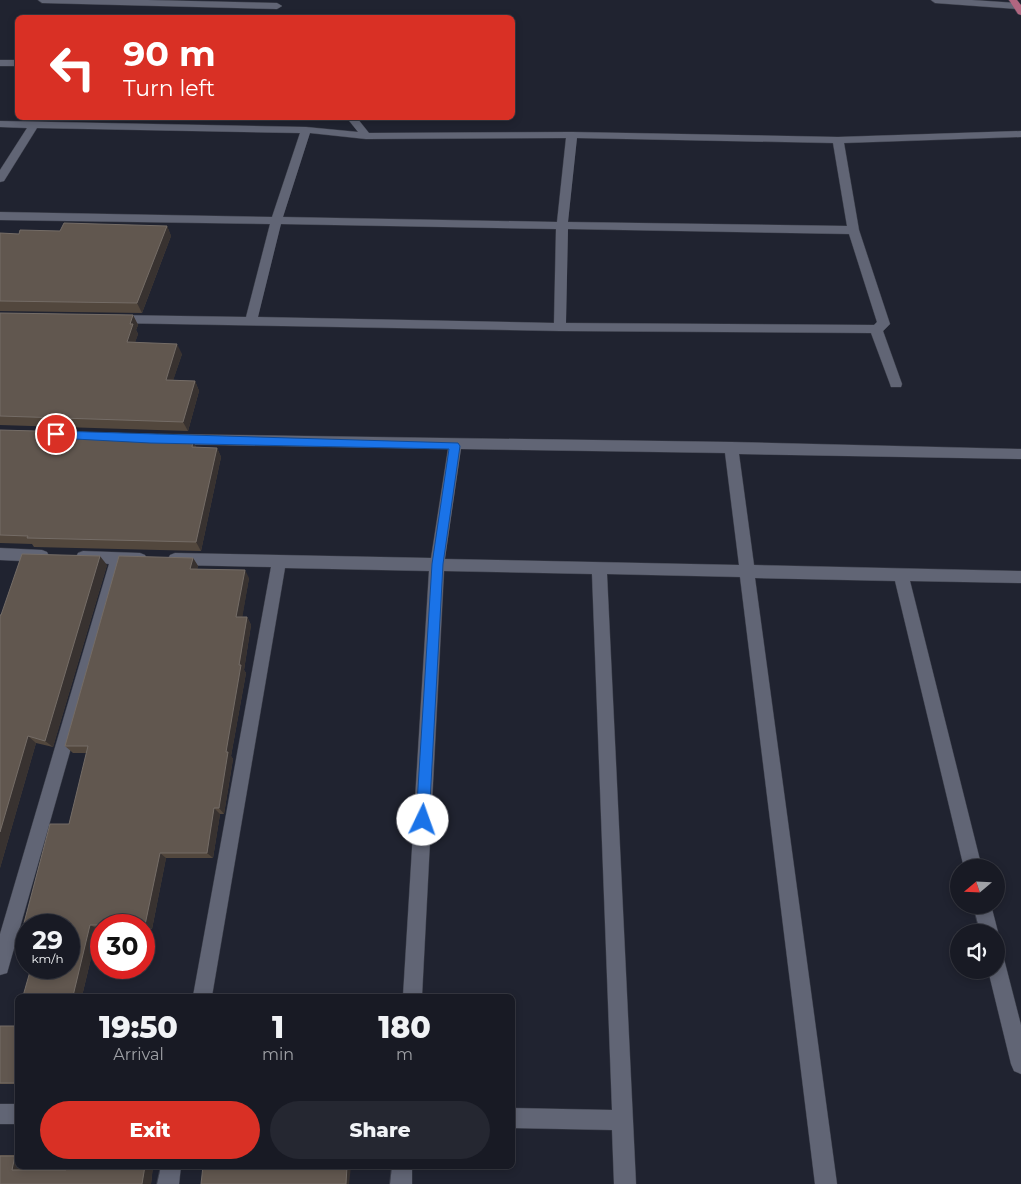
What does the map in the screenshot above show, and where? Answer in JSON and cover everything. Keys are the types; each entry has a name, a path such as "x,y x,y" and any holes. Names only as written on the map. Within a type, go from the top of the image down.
{"street":[{"path":"42,0 275,3 282,15"},
{"path":"935,0 1017,6"},
{"path":"0,63 15,63"},
{"path":"354,120 366,136"},
{"path":"0,124 306,130 366,136 572,135 838,140 1021,134"},
{"path":"0,179 34,125"},
{"path":"251,321 276,220 306,130"},
{"path":"560,327 562,225 572,135"},
{"path":"106,319 560,327 876,329 884,324 853,230 838,140"},
{"path":"0,216 853,230"},
{"path":"876,329 896,384"},
{"path":"150,439 455,446 730,447 1021,454"},
{"path":"412,994 438,564 455,446"},
{"path":"730,447 826,1184"},
{"path":"0,554 1021,577"},
{"path":"0,966 118,558"},
{"path":"202,994 279,561"},
{"path":"599,568 625,1184"},
{"path":"901,574 971,859"},
{"path":"1000,979 1021,1064"},
{"path":"0,1114 15,1114"},
{"path":"515,1118 623,1120"},
{"path":"168,1184 170,1169"},
{"path":"401,1184 402,1169"}],"building":[{"path":"64,223 167,226 137,303 0,301 0,233 19,234 20,230 60,231"},
{"path":"0,313 133,315 130,324 133,324 127,342 177,344 166,380 195,381 183,422 0,416"},
{"path":"0,430 179,435 177,442 193,441 192,447 217,448 196,542 27,538 28,536 0,535"},
{"path":"22,554 100,556 45,741 28,736 0,832 0,615"},
{"path":"119,556 193,558 190,569 245,570 236,617 247,617 239,665 241,665 226,752 228,752 219,808 214,808 207,853 160,853 147,914 90,914 90,925 80,967 80,914 26,914 50,824 69,824 88,746 65,746"},
{"path":"28,979 77,979 73,994 24,994"},
{"path":"0,1026 15,1026 15,1083 0,1083"},
{"path":"0,1156 15,1156 12,1170 144,1169 142,1184 0,1184"},
{"path":"203,1169 347,1169 346,1184 201,1184"}],"route":[{"path":"56,434 150,439 455,446 438,564 423,820"}]}
